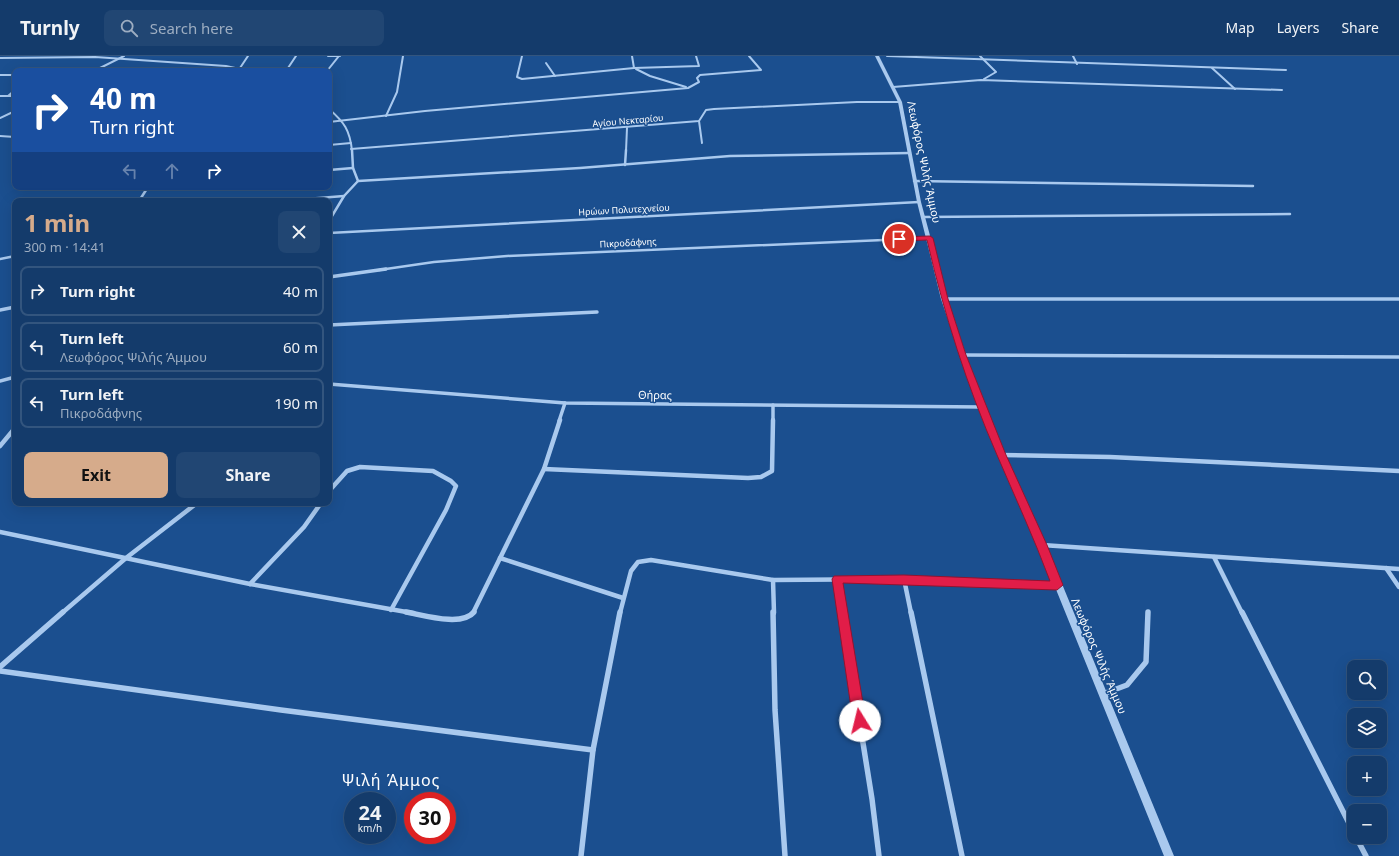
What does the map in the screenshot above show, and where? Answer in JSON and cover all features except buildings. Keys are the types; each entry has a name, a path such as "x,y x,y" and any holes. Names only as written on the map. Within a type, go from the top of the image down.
{"street":[{"path":"100,68 124,56"},
{"path":"0,58 94,57 240,68 248,56"},
{"path":"288,68 296,56"},
{"path":"328,56 339,56"},
{"path":"329,68 339,56"},
{"path":"386,116 397,92 403,56"},
{"path":"522,56 517,77 522,79 634,68 699,66 696,56"},
{"path":"632,56 634,68"},
{"path":"332,122 688,88 698,83 697,78 700,75 761,70 761,68 749,56"},
{"name":"Λεωφόρος Ψιλής Άμμου","path":"877,56 900,102 919,202 930,238 944,299 962,355 1001,455 1042,545 1057,585 1169,856"},
{"path":"887,56 1077,64 1286,70"},
{"path":"980,56 996,72 993,75 981,80"},
{"path":"1073,56 1077,64"},
{"path":"546,63 556,76"},
{"path":"634,68 650,76 688,88"},
{"path":"1212,68 1235,89"},
{"path":"0,75 12,75"},
{"path":"893,87 981,80 1282,90"},
{"path":"8,96 12,93"},
{"path":"0,96 12,96"},
{"path":"702,143 699,122 706,110 857,102 900,102"},
{"path":"0,118 12,112"},
{"path":"332,112 343,121 351,143 353,168 358,181"},
{"name":"Αγίου Νεκταρίου","path":"351,149 699,122"},
{"path":"625,165 627,128"},
{"path":"0,136 12,137"},
{"path":"332,145 351,143"},
{"path":"332,216 344,196 358,181 625,165 730,156 910,153"},
{"path":"332,170 353,168"},
{"path":"914,181 1253,186"},
{"path":"318,198 344,196"},
{"name":"Ηρώων Πολυτεχνείου","path":"332,234 919,202"},
{"path":"923,217 1290,214"},
{"name":"Πικροδάφνης","path":"332,277 434,262 507,256 799,242 930,238"},
{"path":"0,259 12,257"},
{"path":"944,299 1399,299"},
{"path":"0,310 12,308"},
{"path":"332,325 597,312"},
{"path":"962,355 1399,357"},
{"path":"0,381 12,378"},
{"name":"Θήρας","path":"332,384 565,403 982,407"},
{"path":"0,532 250,584 445,619 460,619 473,614 544,468 565,403"},
{"path":"544,468 748,478 761,477 772,471 773,405"},
{"path":"0,446 12,432"},
{"path":"1001,455 1118,457 1399,471"},
{"path":"332,488 347,471 360,467 433,472 451,481 456,486 446,510 391,610"},
{"path":"0,667 126,558 193,506"},
{"path":"250,584 304,526 319,506"},
{"path":"1042,545 1399,569"},
{"path":"1214,557 1347,819"},
{"path":"500,558 623,598"},
{"path":"581,856 593,750 623,598 631,571 638,562 651,560 773,580 904,579 1057,585"},
{"path":"1386,568 1399,587"},
{"path":"837,579 872,800 879,856"},
{"path":"904,579 962,856"},
{"path":"773,580 775,710 785,856"},
{"path":"1103,694 1127,685 1146,662 1148,612"},
{"path":"0,672 593,750"},
{"path":"1360,844 1366,856"}],"district":[{"name":"Ψιλή Άμμος","path":"391,780"}],"route":[{"path":"860,721 837,579 904,579 1057,585 1042,545 1001,455 962,355 944,299 930,238 899,239"}]}
